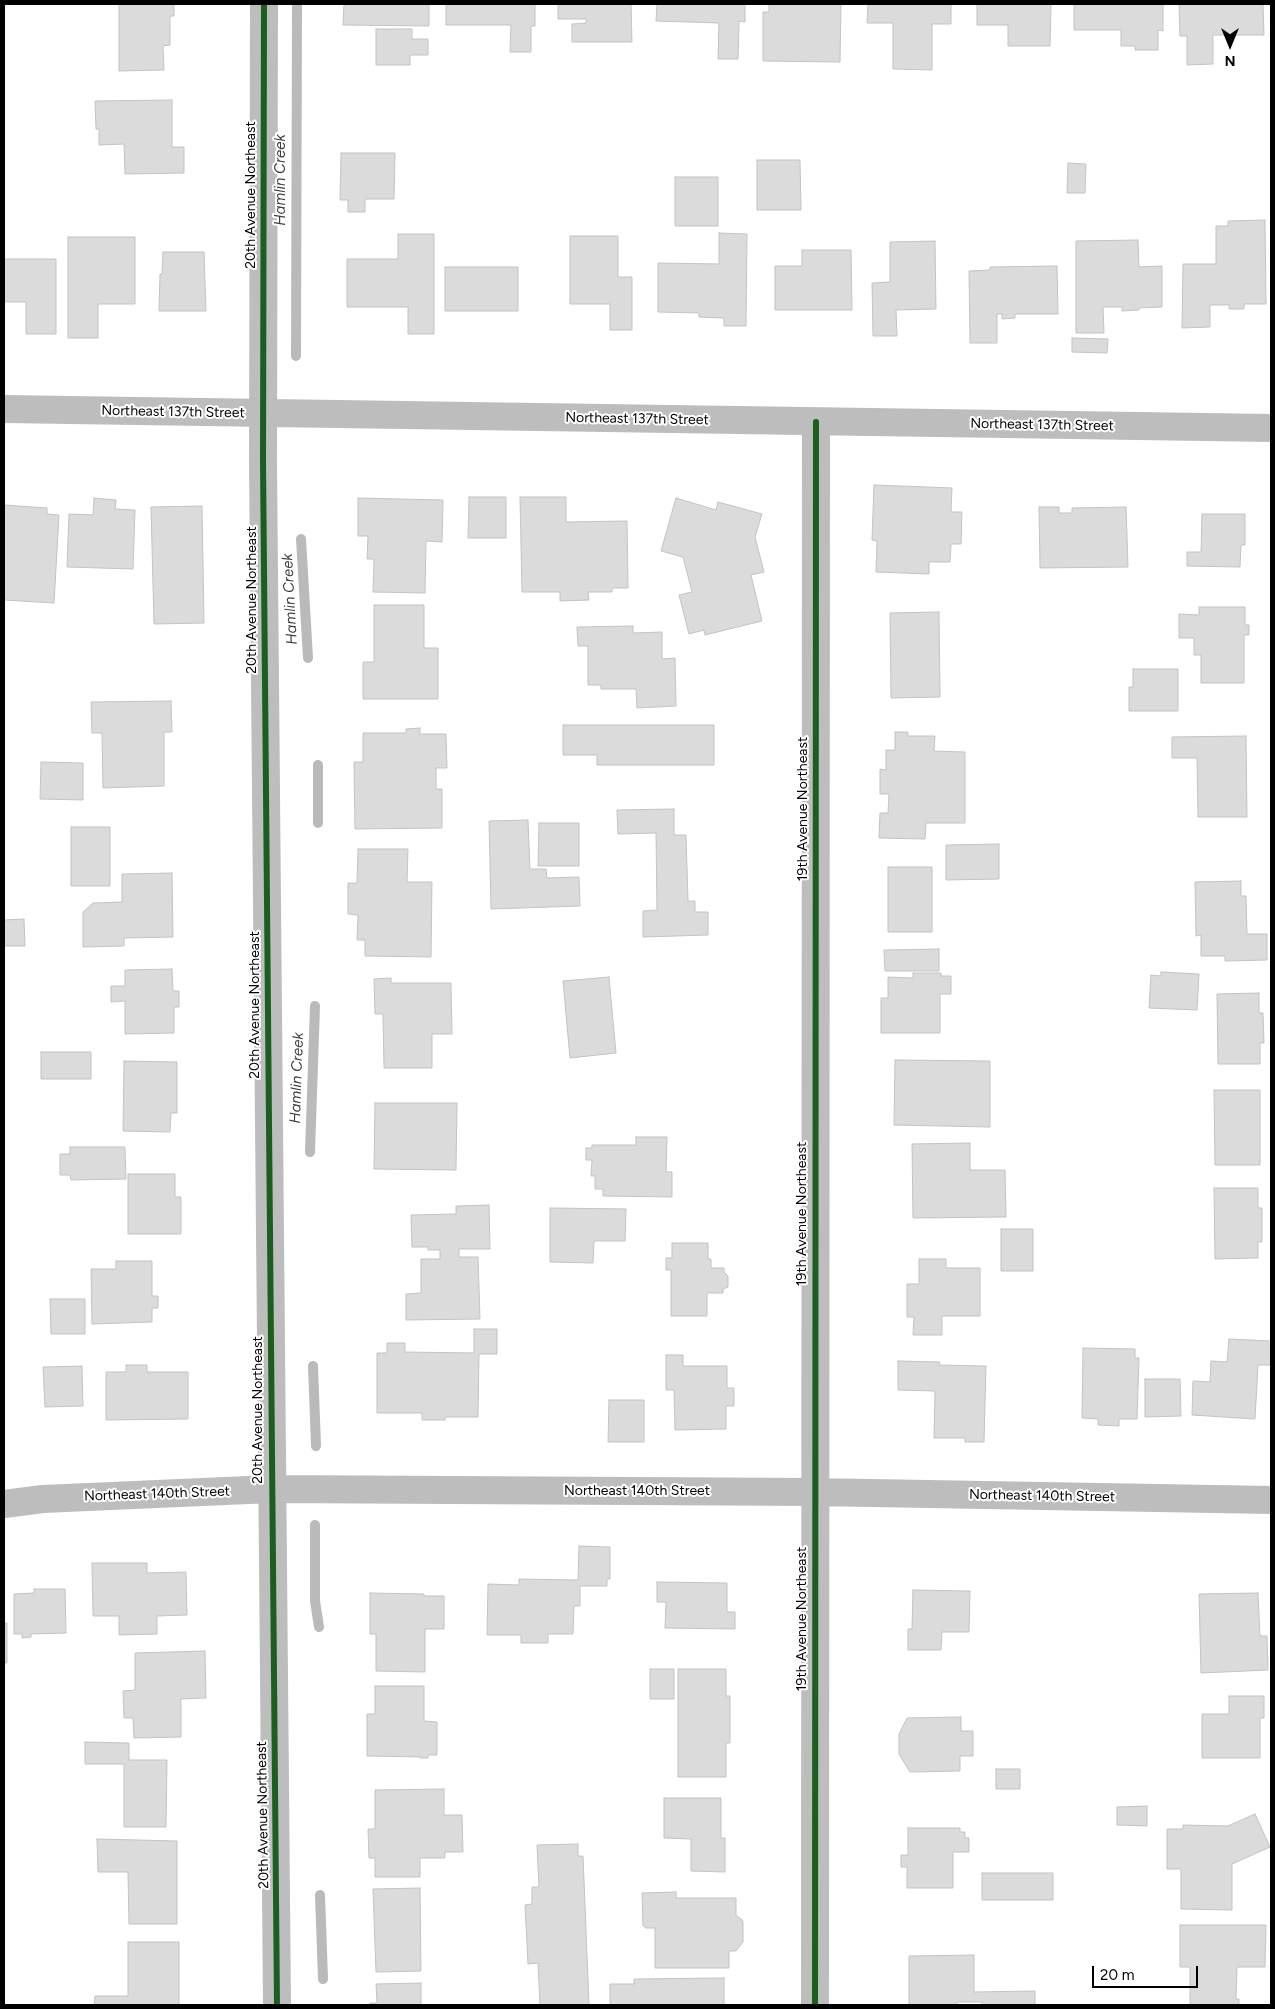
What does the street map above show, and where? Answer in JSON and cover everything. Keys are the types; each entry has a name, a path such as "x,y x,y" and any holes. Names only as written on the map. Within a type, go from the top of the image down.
{"street":[{"name":"20th Avenue Northeast","path":"264,4 264,414 277,2005"},
{"name":"Northeast 137th Street","path":"4,409 1271,428"},
{"name":"19th Avenue Northeast","path":"815,2005 816,422"},
{"name":"Northeast 140th Street","path":"4,1504 43,1499 272,1489 814,1492 1271,1500"}],"building":[{"path":"119,4 174,4 174,16 170,16 170,45 163,46 164,70 119,71"},
{"path":"344,4 429,4 429,26 343,25"},
{"path":"446,4 535,4 535,26 531,26 531,52 510,52 511,25 446,25"},
{"path":"558,4 631,4 632,42 572,42 572,24 586,23 586,19 558,19"},
{"path":"657,4 745,4 745,22 739,21 738,59 718,59 719,23 656,21"},
{"path":"769,4 841,4 840,62 763,61 763,12 769,12"},
{"path":"868,4 951,4 951,24 932,24 932,70 893,69 893,23 867,23"},
{"path":"977,4 1051,4 1050,46 1008,46 1008,25 977,25"},
{"path":"1074,4 1163,4 1163,31 1158,30 1158,50 1135,50 1135,46 1121,46 1121,30 1074,30"},
{"path":"1179,4 1263,4 1264,35 1213,35 1213,64 1187,65 1187,36 1180,36"},
{"path":"376,29 412,29 412,39 428,39 428,55 410,55 410,65 376,65"},
{"path":"172,100 172,147 184,147 184,173 125,174 124,144 99,145 99,129 96,129 95,101"},
{"path":"341,153 395,153 394,199 365,199 365,212 348,212 348,200 340,200"},
{"path":"757,160 800,160 801,210 757,210"},
{"path":"1068,163 1086,164 1085,193 1067,193"},
{"path":"675,177 718,177 718,226 675,226"},
{"path":"1265,220 1266,304 1244,304 1244,309 1229,309 1229,305 1210,305 1210,327 1182,328 1183,264 1216,264 1216,226 1228,226 1228,221"},
{"path":"719,233 747,234 746,326 724,326 724,318 699,317 699,313 658,312 658,263 719,264"},
{"path":"398,234 434,234 434,334 408,334 408,307 347,307 347,259 398,259"},
{"path":"570,236 618,236 618,277 632,277 632,330 610,330 610,304 570,304"},
{"path":"68,237 135,237 135,304 98,304 98,338 68,338"},
{"path":"1138,240 1139,267 1162,266 1162,307 1122,311 1122,307 1103,307 1104,333 1076,333 1076,241"},
{"path":"935,241 936,309 896,310 897,336 873,336 872,283 890,282 890,242"},
{"path":"802,250 851,250 852,310 775,310 775,266 802,266"},
{"path":"163,252 204,252 206,311 159,311 160,274 162,274"},
{"path":"4,259 56,259 56,334 26,334 26,302 4,302"},
{"path":"1057,266 1058,314 1015,314 1015,318 1002,319 1002,314 997,314 997,343 970,343 969,271 990,270 990,267"},
{"path":"445,267 518,267 518,311 445,311"},
{"path":"1072,338 1108,339 1107,353 1072,352"},
{"path":"874,485 952,488 951,512 962,512 961,544 951,544 950,562 929,562 929,574 876,572 877,541 872,540"},
{"path":"469,497 506,497 506,538 468,538"},
{"path":"520,497 566,497 566,522 627,521 628,588 612,588 612,592 588,592 589,600 560,601 560,592 522,592"},
{"path":"94,498 116,500 115,509 135,510 133,569 67,567 69,514 93,515"},
{"path":"358,498 443,500 442,542 426,541 425,593 373,592 374,559 367,559 368,536 358,536"},
{"path":"676,498 716,510 718,502 762,514 755,537 764,572 751,575 762,621 705,635 704,630 689,634 679,595 692,592 683,557 661,551"},
{"path":"4,505 47,508 47,514 59,515 54,603 4,600"},
{"path":"202,506 204,623 154,624 151,507"},
{"path":"1039,507 1059,507 1059,513 1072,513 1072,508 1126,507 1128,567 1040,568"},
{"path":"1202,514 1245,514 1245,545 1241,545 1240,567 1187,566 1187,552 1201,552"},
{"path":"374,605 424,605 424,648 438,648 438,699 363,699 363,662 374,662"},
{"path":"1199,607 1245,607 1245,625 1249,625 1249,635 1244,635 1244,683 1201,683 1201,655 1194,655 1194,638 1179,638 1179,614 1199,615"},
{"path":"939,612 940,697 891,698 890,613"},
{"path":"633,626 633,633 662,632 662,659 675,658 676,706 637,708 636,689 601,689 601,685 588,685 588,646 578,646 577,627"},
{"path":"1133,669 1178,669 1178,711 1129,711 1129,687 1133,687"},
{"path":"171,701 172,732 164,732 164,786 103,788 102,733 92,733 91,702"},
{"path":"563,725 714,725 714,765 597,765 597,755 563,755"},
{"path":"420,728 420,734 446,734 447,768 436,768 436,789 442,789 442,828 355,829 354,762 363,762 363,733 406,733 406,729"},
{"path":"895,732 908,732 908,736 935,736 934,751 965,752 965,823 926,823 925,839 879,838 880,813 888,813 889,794 880,794 880,769 886,770 886,750 895,750"},
{"path":"1246,736 1247,817 1198,817 1197,758 1172,758 1172,737"},
{"path":"41,762 83,763 83,800 40,799"},
{"path":"674,809 674,835 686,835 688,901 695,901 695,912 708,912 708,935 643,937 643,911 657,910 656,833 618,834 617,810"},
{"path":"528,820 530,869 546,869 547,878 579,877 580,906 491,909 489,821"},
{"path":"539,823 579,823 579,866 538,866"},
{"path":"71,827 110,827 110,886 71,886"},
{"path":"999,844 999,879 946,880 946,845"},
{"path":"358,849 408,849 407,882 432,882 431,957 365,956 365,940 357,940 358,915 348,914 348,883 357,883"},
{"path":"888,867 932,867 932,932 888,932"},
{"path":"172,873 173,937 124,938 124,946 83,947 83,912 93,903 122,902 122,874"},
{"path":"1241,881 1241,896 1246,896 1247,934 1267,934 1267,960 1225,961 1225,956 1201,956 1201,935 1196,936 1195,882"},
{"path":"24,919 25,946 4,946 4,920"},
{"path":"939,949 939,971 885,971 884,950"},
{"path":"172,969 173,991 179,991 179,1007 174,1007 174,1033 125,1034 125,1001 111,1002 111,986 125,986 125,970"},
{"path":"1161,972 1199,974 1197,1010 1149,1008 1151,975 1161,976"},
{"path":"913,973 941,973 941,976 951,976 951,994 940,994 940,1033 881,1033 881,998 888,998 888,977 913,978"},
{"path":"609,977 616,1053 570,1058 563,981"},
{"path":"391,978 391,983 451,983 452,1034 432,1034 432,1068 384,1068 383,1014 375,1014 374,979"},
{"path":"1259,993 1259,1013 1263,1013 1264,1043 1260,1043 1260,1064 1218,1064 1217,994"},
{"path":"41,1052 91,1052 91,1079 41,1079"},
{"path":"895,1060 990,1061 990,1127 894,1125"},
{"path":"124,1061 177,1062 177,1113 171,1113 170,1132 123,1131"},
{"path":"1214,1090 1260,1090 1260,1165 1215,1165"},
{"path":"375,1103 457,1103 456,1170 374,1169"},
{"path":"636,1137 667,1137 666,1172 672,1172 672,1197 603,1196 603,1189 595,1189 595,1176 591,1176 592,1160 586,1160 586,1148 592,1148 592,1145 636,1145"},
{"path":"970,1143 970,1170 1005,1170 1006,1217 913,1218 912,1144"},
{"path":"70,1147 125,1147 126,1179 71,1180 70,1175 60,1175 60,1154 70,1154"},
{"path":"128,1174 175,1174 175,1197 181,1197 181,1234 128,1234"},
{"path":"1214,1188 1258,1188 1258,1208 1262,1208 1262,1242 1258,1242 1258,1258 1215,1259"},
{"path":"489,1205 490,1249 459,1249 459,1257 478,1257 480,1319 406,1320 406,1294 421,1293 421,1259 440,1259 440,1250 428,1250 428,1247 412,1247 411,1215 456,1214 456,1206"},
{"path":"550,1208 626,1209 625,1241 594,1241 593,1263 550,1262"},
{"path":"1001,1229 1033,1229 1033,1271 1001,1271"},
{"path":"672,1243 708,1243 708,1259 711,1259 711,1268 724,1268 724,1272 728,1276 728,1287 723,1289 723,1293 707,1293 707,1316 671,1316 671,1270 666,1270 666,1258 672,1258"},
{"path":"919,1259 946,1259 946,1268 980,1268 980,1316 942,1316 942,1335 913,1335 914,1317 907,1317 907,1284 919,1284"},
{"path":"116,1261 152,1261 152,1296 158,1296 158,1308 152,1308 152,1322 92,1324 91,1269 116,1269"},
{"path":"50,1299 85,1299 85,1334 51,1334"},
{"path":"474,1329 497,1329 497,1354 479,1354 478,1417 445,1417 445,1420 422,1420 422,1413 377,1413 377,1353 387,1353 387,1343 405,1343 405,1352 474,1353"},
{"path":"1229,1339 1271,1341 1271,1365 1258,1365 1255,1419 1192,1415 1193,1381 1210,1382 1211,1361 1227,1362"},
{"path":"1083,1348 1135,1349 1135,1358 1139,1358 1137,1419 1119,1419 1119,1426 1098,1425 1098,1419 1082,1418"},
{"path":"666,1355 683,1355 683,1366 727,1366 727,1388 734,1388 734,1406 726,1406 726,1429 675,1430 674,1390 666,1390"},
{"path":"898,1361 940,1362 939,1365 986,1366 984,1442 965,1442 965,1438 934,1438 935,1391 898,1390"},
{"path":"126,1365 147,1365 147,1372 188,1372 188,1419 106,1420 106,1372 126,1372"},
{"path":"82,1366 83,1406 45,1407 43,1367"},
{"path":"1145,1379 1180,1379 1181,1416 1145,1417"},
{"path":"609,1400 644,1400 644,1442 608,1442"},
{"path":"579,1546 610,1547 610,1579 607,1579 607,1586 580,1586 580,1606 574,1606 573,1634 548,1634 548,1643 521,1643 521,1635 487,1635 488,1584 519,1585 519,1579 578,1580"},
{"path":"92,1563 147,1563 147,1573 186,1572 187,1615 157,1616 157,1634 119,1635 119,1616 93,1616"},
{"path":"657,1582 727,1583 727,1612 735,1612 735,1629 665,1628 666,1602 657,1602"},
{"path":"34,1589 65,1589 66,1633 31,1634 31,1637 22,1638 22,1634 14,1634 14,1594 34,1593"},
{"path":"913,1590 970,1591 969,1632 942,1632 941,1650 908,1650 908,1629 912,1629"},
{"path":"370,1593 444,1596 444,1629 425,1629 425,1672 376,1671 376,1634 370,1634"},
{"path":"1258,1593 1260,1636 1267,1636 1268,1670 1201,1673 1199,1594"},
{"path":"4,1623 7,1623 7,1663 4,1663"},
{"path":"205,1651 206,1698 181,1699 181,1737 134,1738 133,1718 124,1718 123,1691 135,1690 135,1653"},
{"path":"650,1669 674,1669 674,1699 650,1699"},
{"path":"678,1669 726,1669 726,1696 730,1696 730,1743 726,1743 726,1777 678,1777"},
{"path":"375,1686 424,1686 424,1721 437,1722 437,1755 429,1755 428,1758 367,1756 367,1714 375,1714"},
{"path":"1229,1696 1264,1696 1264,1718 1260,1718 1260,1758 1202,1758 1202,1714 1229,1714"},
{"path":"961,1717 961,1731 973,1731 973,1756 960,1756 960,1771 910,1772 899,1754 899,1734 907,1718"},
{"path":"85,1742 129,1743 129,1760 167,1760 166,1827 124,1827 124,1764 85,1764"},
{"path":"996,1769 1020,1769 1020,1789 996,1789"},
{"path":"444,1789 444,1815 462,1815 463,1852 445,1852 445,1858 420,1858 420,1877 375,1877 375,1858 369,1858 368,1829 375,1829 375,1790"},
{"path":"664,1798 721,1798 721,1838 725,1838 725,1872 691,1871 691,1839 664,1838"},
{"path":"1147,1806 1147,1826 1117,1825 1117,1807"},
{"path":"1255,1814 1270,1847 1232,1864 1232,1910 1181,1909 1181,1869 1167,1869 1167,1829 1183,1829 1183,1825 1228,1826"},
{"path":"908,1828 960,1828 960,1832 965,1832 965,1838 969,1838 969,1852 953,1852 953,1888 907,1888 907,1867 901,1867 901,1855 908,1855"},
{"path":"97,1839 177,1841 177,1924 129,1924 128,1872 98,1872"},
{"path":"578,1844 578,1856 583,1856 589,2005 540,2005 538,1963 528,1964 525,1905 532,1904 532,1887 539,1887 537,1845"},
{"path":"982,1873 1053,1873 1053,1900 982,1900"},
{"path":"420,1888 421,1971 376,1972 373,1889"},
{"path":"676,1892 676,1898 736,1898 736,1915 743,1921 743,1942 736,1951 729,1951 729,1968 655,1968 655,1928 645,1928 643,1926 642,1893"},
{"path":"1180,1925 1266,1925 1265,1967 1237,1967 1236,1999 1239,1999 1239,2005 1190,2005 1190,1967 1180,1967"},
{"path":"128,1942 179,1942 179,2005 94,2005 95,1996 128,1996"},
{"path":"974,1955 974,1992 1035,1991 1035,2005 982,2005 982,2002 957,2002 957,2005 909,2005 909,1956"},
{"path":"724,1978 724,2005 610,2005 610,1984 634,1984 634,1979"},
{"path":"421,1983 421,2005 370,2005 370,2003 377,2003 376,1984"}],"waterway":[{"name":"Hamlin Creek","path":"296,356 297,4"},
{"name":"Hamlin Creek","path":"301,539 308,658"},
{"name":"Hamlin Creek","path":"318,765 318,823"},
{"name":"Hamlin Creek","path":"310,1152 315,1006"},
{"name":"Hamlin Creek","path":"313,1366 316,1446"},
{"name":"Hamlin Creek","path":"315,1525 315,1601 319,1627"},
{"name":"Hamlin Creek","path":"320,1895 323,1979"}],"cycle path":[{"path":"264,4 263,461 277,2005"},
{"path":"815,2005 816,422"}]}
